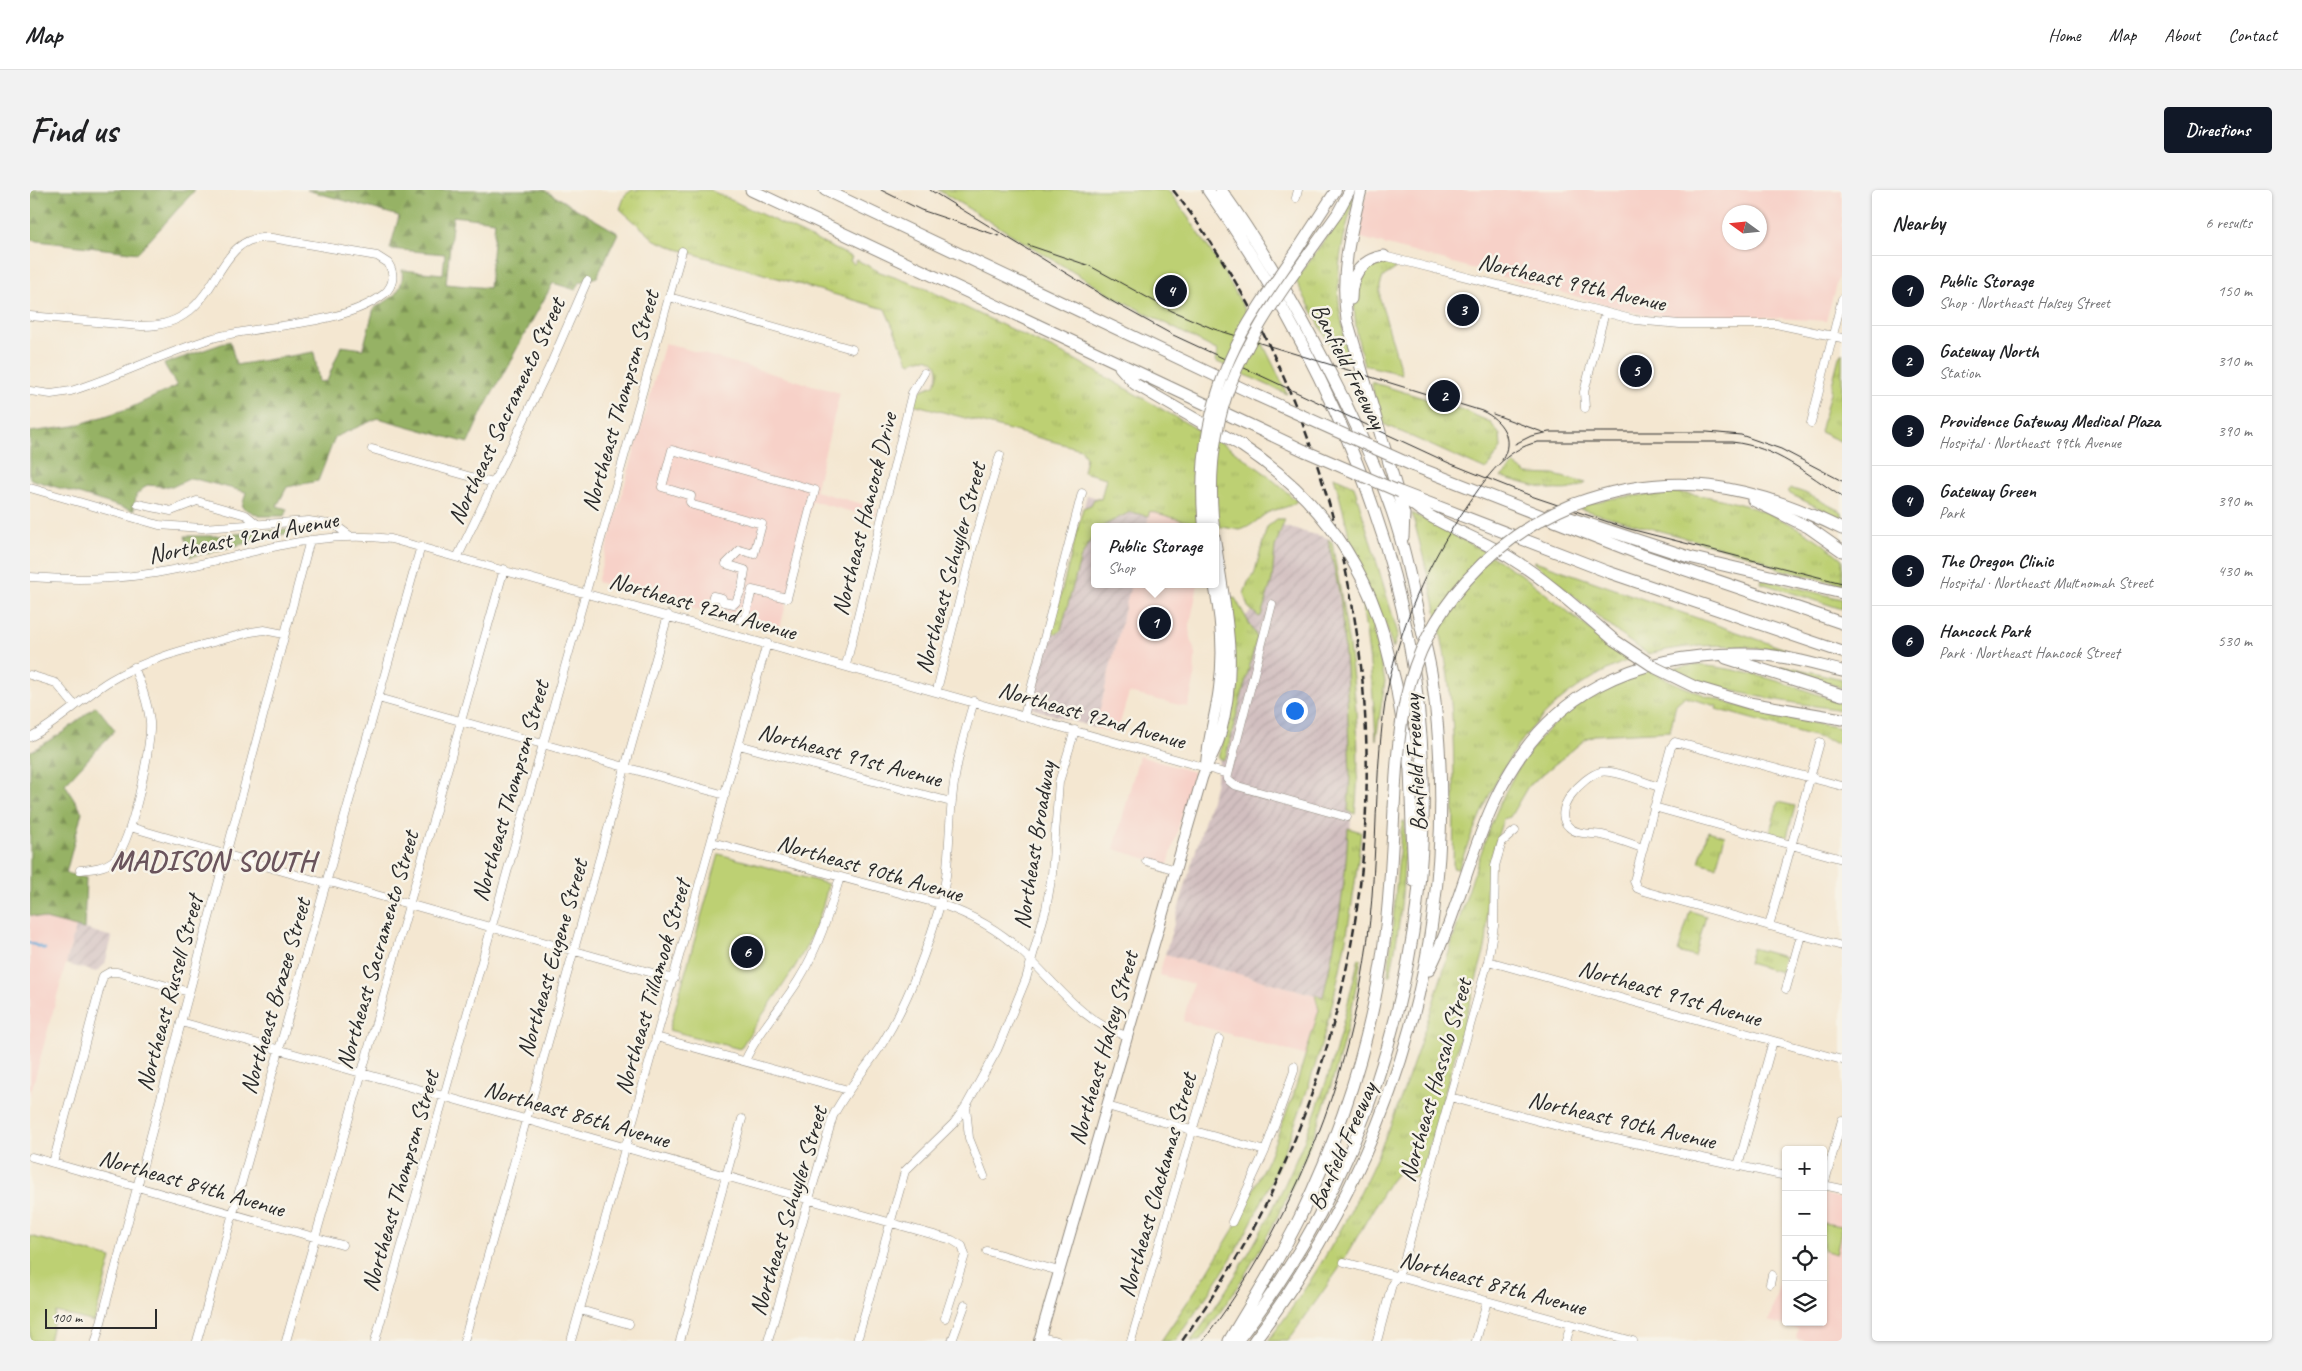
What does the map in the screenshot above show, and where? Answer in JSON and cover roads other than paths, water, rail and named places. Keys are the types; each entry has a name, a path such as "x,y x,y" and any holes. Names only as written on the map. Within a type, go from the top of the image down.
{"highway":[{"path":"751,190 1117,364 1400,492 1608,572 1842,652"},
{"path":"825,190 1256,395 1414,466 1528,512 1681,569 1842,623"},
{"name":"Banfield Freeway","path":"1208,190 1261,271 1313,366 1357,466 1392,568 1410,648 1421,738 1424,833 1416,912 1395,1021 1380,1073 1358,1134 1336,1184 1300,1249 1236,1341"},
{"name":"Banfield Freeway","path":"1220,190 1271,264 1325,361 1372,462 1402,543 1432,674 1440,754 1439,861 1424,979 1395,1079 1365,1157 1340,1208 1312,1257 1254,1341"},
{"path":"1362,190 1345,261 1344,295 1347,320 1404,514 1402,543"},
{"path":"1347,320 1352,285 1356,273 1365,262 1384,256"},
{"path":"1117,364 1135,384 1265,461 1300,492 1332,528 1352,558 1365,585 1383,633 1396,685 1410,769 1416,912"},
{"path":"1683,484 1728,493 1758,502 1808,527 1842,551"},
{"path":"1229,1341 1269,1275 1300,1217 1332,1145 1355,1077 1371,1015 1384,945 1388,911 1397,757 1406,697 1423,645 1440,616 1470,576 1494,553 1528,528 1574,504 1610,492 1647,486 1717,485 1757,494 1812,514 1842,529"},
{"path":"1400,492 1412,505 1489,545 1530,570 1614,640 1656,668 1695,687 1749,703 1842,719"},
{"path":"1528,512 1564,516 1689,557 1842,593"},
{"path":"1424,979 1444,940 1469,866 1496,798 1517,761 1542,729 1575,700 1622,673 1645,665 1680,658 1764,655 1842,671"},
{"path":"1717,656 1842,695"}],"main road":[{"path":"1204,523 1204,459 1211,415 1221,382 1249,322 1336,190"},
{"path":"1214,523 1213,459 1220,417 1242,354 1258,325 1337,214 1350,190"},
{"name":"Northeast Halsey Street","path":"1040,1339 1206,767 1216,750 1225,717 1230,672 1219,572"},
{"name":"Northeast Halsey Street","path":"1215,588 1225,624"}],"street":[{"path":"30,316 141,326 161,325 174,321 190,312 200,302 234,250 244,242 256,238 272,238 377,256 388,264 392,273 391,285 384,293 350,311 212,339 71,392 51,394 30,391"},
{"name":"Northeast Thompson Street","path":"375,1341 682,251"},
{"name":"Northeast 99th Avenue","path":"1384,256 1494,286 1505,285 1636,320 1670,324 1776,324 1842,338"},
{"name":"Northeast Sacramento Street","path":"458,556 549,368 588,281"},
{"path":"669,297 852,349"},
{"path":"1811,423 1842,299"},
{"path":"1585,408 1584,392 1606,312"},
{"name":"Northeast Hancock Drive","path":"846,665 912,393 924,373"},
{"path":"372,449 494,483"},
{"path":"672,450 815,490 786,598 752,590 744,621 709,611 713,596 722,598 723,602 734,604 736,602 742,588 745,570 726,564 740,550 754,554 762,524 693,505 690,502 691,496 662,487 672,450"},
{"name":"Northeast Schuyler Street","path":"937,690 974,542 1000,455"},
{"path":"30,488 158,526 202,528 290,521 324,522 335,525 350,536"},
{"path":"1024,716 1082,493"},
{"path":"138,504 171,511 197,501 246,515 257,524"},
{"name":"Northeast 92nd Avenue","path":"30,577 86,579 148,574 310,540 350,536 391,539 937,690 1206,767 1228,774 1229,782 1234,785 1347,817"},
{"name":"Northeast Russell Street","path":"96,1341 310,540"},
{"name":"Northeast Brazee Street","path":"197,1341 421,546"},
{"name":"Northeast Sacramento Street","path":"286,1341 504,569"},
{"path":"1228,774 1272,604"},
{"name":"Northeast Eugene Street","path":"464,1341 668,615"},
{"path":"30,737 98,688 134,668 251,632 264,630 284,634"},
{"name":"Northeast Tillamook Street","path":"571,1341 767,643"},
{"path":"80,870 96,868 112,861 119,852 130,826 146,763 150,733 146,704 134,668"},
{"path":"30,675 56,683 75,706"},
{"path":"378,698 725,795"},
{"name":"Northeast Schuyler Street","path":"768,1341 807,1199 833,1116 848,1090 880,1046 901,1010 924,954 940,904 949,851 956,766 974,701"},
{"name":"Northeast Broadway","path":"857,1341 905,1171 954,1122 966,1106 997,1050 1032,961 1050,890 1059,782 1075,730"},
{"path":"1842,786 1674,742 1642,848 1634,882 1637,888 1842,946"},
{"path":"1769,926 1820,742"},
{"name":"Northeast 91st Avenue","path":"739,745 952,802"},
{"path":"1642,848 1603,836 1580,833 1569,828 1564,821 1563,810 1567,799 1600,772 1612,772 1660,787"},
{"path":"1654,807 1842,859"},
{"path":"130,826 674,979"},
{"name":"Northeast Hassalo Street","path":"1377,1341 1392,1284 1402,1268 1488,961 1494,926 1495,866 1502,842 1515,831"},
{"name":"Northeast 90th Avenue","path":"712,842 940,904 981,922 1014,944 1087,1015 1108,1029 1127,1036"},
{"path":"1146,861 1176,870"},
{"path":"745,1061 753,1045 788,996 809,961 825,924 840,878"},
{"path":"1786,988 1801,935"},
{"name":"Northeast 91st Avenue","path":"1488,961 1842,1060"},
{"path":"53,1163 102,979 106,973 117,972 189,992"},
{"name":"Northeast 86th Avenue","path":"181,1022 952,1240 962,1246 966,1255 945,1318"},
{"path":"656,1037 848,1090"},
{"name":"Northeast Clackamas Street","path":"1131,1341 1219,1039"},
{"path":"1738,1166 1773,1041"},
{"path":"1232,1222 1265,1151 1294,1071 1294,1066"},
{"name":"Northeast 90th Avenue","path":"1450,1097 1561,1127 1782,1175"},
{"path":"966,1106 969,1138 984,1176"},
{"path":"1107,1106 1265,1151"},
{"path":"682,1340 742,1119"},
{"path":"1827,1174 1842,1120"},
{"name":"Northeast 84th Avenue","path":"32,1157 342,1245"},
{"path":"1827,1186 1842,1189"},
{"path":"988,1251 1059,1271"},
{"name":"Northeast 87th Avenue","path":"1344,1262 1634,1341"},
{"path":"1770,1284 1772,1275"},
{"path":"1476,1341 1487,1301"},
{"path":"952,1341 965,1305"},
{"path":"580,1310 629,1324"},
{"path":"1566,1341 1571,1324"},
{"path":"1040,1339 1057,1341"}],"waterway":[{"path":"30,943 45,949"}],"tram line":[{"path":"881,190 921,210 999,236"},
{"path":"930,190 1115,303 1173,335 1449,463 1534,497 1626,528 1842,583"},
{"path":"1028,245 1090,266 1172,311 1214,329 1482,411 1501,425 1507,438 1506,452 1502,460"},
{"path":"1493,414 1545,433"},
{"path":"1515,444 1531,436 1549,432 1707,432 1741,435 1781,449 1842,481"},
{"path":"1203,1341 1228,1307 1272,1235 1291,1197 1324,1119 1354,1019 1368,941 1380,747 1390,676 1406,623 1427,573 1454,526 1483,483 1506,458 1516,451 1538,442 1732,442 1763,449 1790,463 1842,497"}],"railway":[{"path":"1173,190 1214,247 1265,337 1306,433 1336,529 1356,625 1365,722 1366,820 1356,916 1336,1012 1307,1106 1269,1198 1250,1235 1182,1341"}],"place":[{"name":"Gateway Green","path":"1171,291"},
{"name":"Providence Gateway Medical Plaza","path":"1463,310"},
{"name":"The Oregon Clinic","path":"1636,371"},
{"name":"Gateway North","path":"1444,396"},
{"name":"Public Storage","path":"1155,623"},
{"name":"Hancock Park","path":"747,952"}],"district":[{"name":"MADISON SOUTH","path":"213,860"}]}
